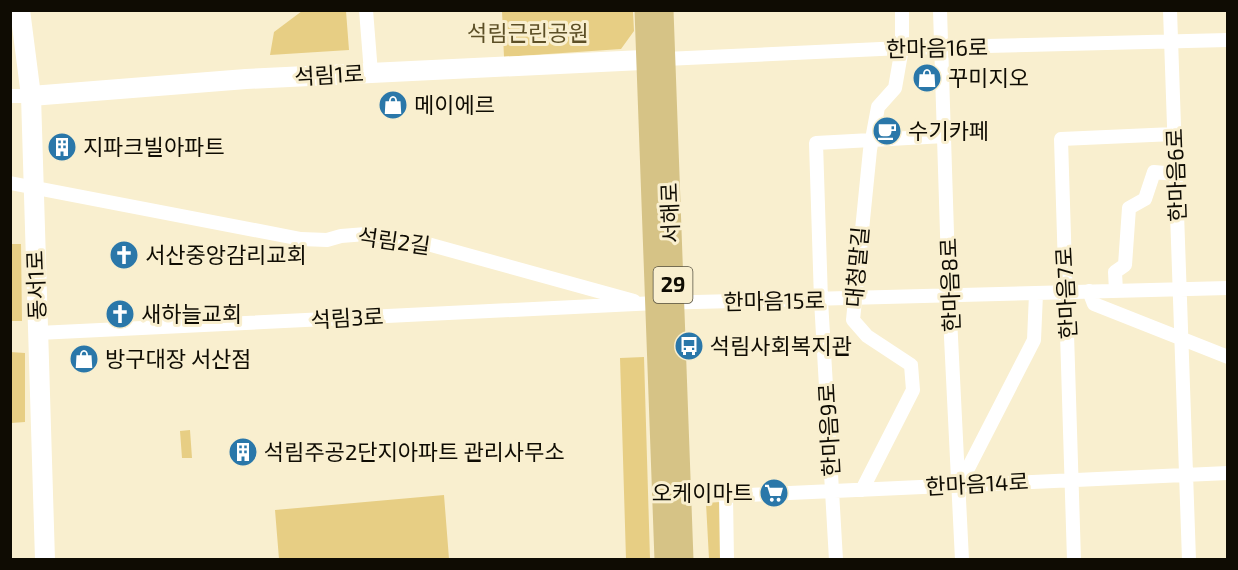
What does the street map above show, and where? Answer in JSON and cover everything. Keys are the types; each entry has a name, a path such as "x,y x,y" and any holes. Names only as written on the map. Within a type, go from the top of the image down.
{"main road":[{"name":"서해로","path":"645,10 656,60"},
{"name":"서해로","path":"663,10 656,60 658,303 665,560"},
{"name":"서해로","path":"658,303 683,560"}],"street":[{"name":"동서1로","path":"20,10 31,96 45,560"},
{"path":"366,10 371,73"},
{"name":"대청말길","path":"862,490 913,390 911,365 867,336 853,320 853,300 871,141 878,107 895,88 902,48 902,10"},
{"name":"한마음8로","path":"940,10 962,560"},
{"name":"한마음6로","path":"1170,10 1190,560"},
{"name":"한마음16로","path":"656,60 902,48 1227,40"},
{"name":"석림1로","path":"10,96 246,79 656,60"},
{"name":"한마음7로","path":"1074,560 1061,139 1174,134"},
{"path":"871,141 945,136"},
{"name":"한마음9로","path":"836,560 821,300 816,143 871,141"},
{"path":"1116,291 1115,272 1125,265 1129,208 1144,199 1154,172 1176,174"},
{"path":"10,183 33,188"},
{"name":"석림2길","path":"33,188 301,239 327,240 341,236 366,234 424,243 658,303"},
{"name":"한마음15로","path":"658,303 853,300 1227,288"},
{"path":"1089,291 1094,304 1227,357"},
{"path":"960,485 1034,340 1036,294"},
{"name":"석림3로","path":"38,333 658,303"},
{"name":"한마음14로","path":"727,560 726,496 1227,473"}],"green space":[{"path":"302,11 346,11 349,50 270,55 274,32"},
{"name":"석림근린공원","path":"502,11 633,11 634,31 621,49 504,57"},
{"path":"12,244 21,244 22,321 11,321"},
{"path":"10,352 25,353 25,422 11,423"},
{"path":"644,357 650,559 626,559 620,358"},
{"path":"190,430 192,458 182,458 180,431"},
{"path":"444,495 449,559 279,559 275,510"},
{"path":"720,502 722,559 709,559 706,503"}],"place":[{"name":"꾸미지오","path":"927,78"},
{"name":"메이에르","path":"393,105"},
{"name":"수기카페","path":"887,131"},
{"name":"지파크빌아파트","path":"62,147"},
{"name":"서산중앙감리교회","path":"124,255"},
{"name":"새하늘교회","path":"120,314"},
{"name":"석림사회복지관","path":"689,346"},
{"name":"방구대장 서산점","path":"84,359"},
{"name":"석림주공2단지아파트 관리사무소","path":"243,452"},
{"name":"오케이마트","path":"774,493"}]}
